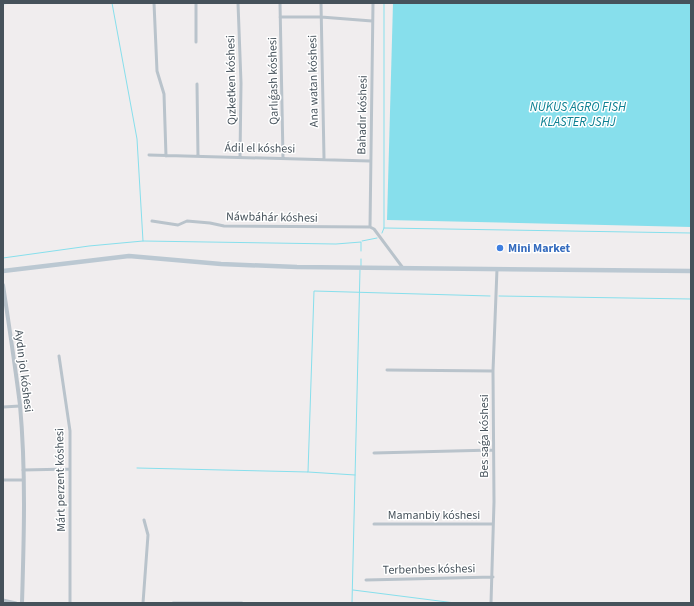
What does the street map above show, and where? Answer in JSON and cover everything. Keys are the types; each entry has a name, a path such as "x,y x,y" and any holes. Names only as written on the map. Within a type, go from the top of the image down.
{"main road":[{"path":"3,271 129,256 221,264 345,268 691,271"}],"street":[{"path":"154,3 157,71 164,94 166,156"},
{"path":"196,3 196,42"},
{"name":"Qızketken kóshesi","path":"238,3 241,83 240,157"},
{"name":"Qarlıǵash kóshesi","path":"280,3 283,158"},
{"name":"Ana watan kóshesi","path":"321,3 324,158"},
{"name":"Bahadır kóshesi","path":"370,227 373,3"},
{"path":"280,17 321,17 372,21"},
{"path":"197,84 198,156"},
{"name":"Ádil el kóshesi","path":"149,155 324,158 370,161"},
{"name":"Náwbáhár kóshesi","path":"152,221 178,225 187,221 206,222 224,226 370,227"},
{"path":"370,227 374,229 403,268"},
{"name":"Bes saǵa kóshesi","path":"491,603 493,576 493,371 497,269"},
{"name":"Aydın jol kóshesi","path":"3,285 20,406 24,542 22,603"},
{"name":"Márt perzent kóshesi","path":"59,356 70,431 70,603"},
{"path":"387,370 493,371"},
{"path":"3,407 20,406"},
{"path":"374,453 493,450"},
{"path":"23,470 70,469"},
{"path":"3,480 23,480"},
{"path":"142,603 148,535 144,520"},
{"name":"Mamanbiy kóshesi","path":"374,524 493,524"},
{"name":"Terbenbes kóshesi","path":"366,580 493,576"},
{"path":"3,600 16,603"},
{"path":"174,602 242,603"}],"water":[{"name":"NUKUS AGRO FISH KLASTER JSHJ","path":"393,3 691,3 691,227 387,220"}],"waterway":[{"path":"3,4 9,3"},
{"path":"112,3 137,139 143,241"},
{"path":"382,233 384,228 384,3"},
{"path":"384,228 691,233"},
{"path":"362,241 377,238"},
{"path":"3,258 89,246 143,241 336,244 361,242 361,251"},
{"path":"361,259 361,267"},
{"path":"352,603 360,270"},
{"path":"137,468 308,472 314,291 490,296"},
{"path":"499,296 691,299"},
{"path":"308,472 355,475"},
{"path":"353,590 455,603"}],"place":[{"name":"Mini Market","path":"500,248"}]}
